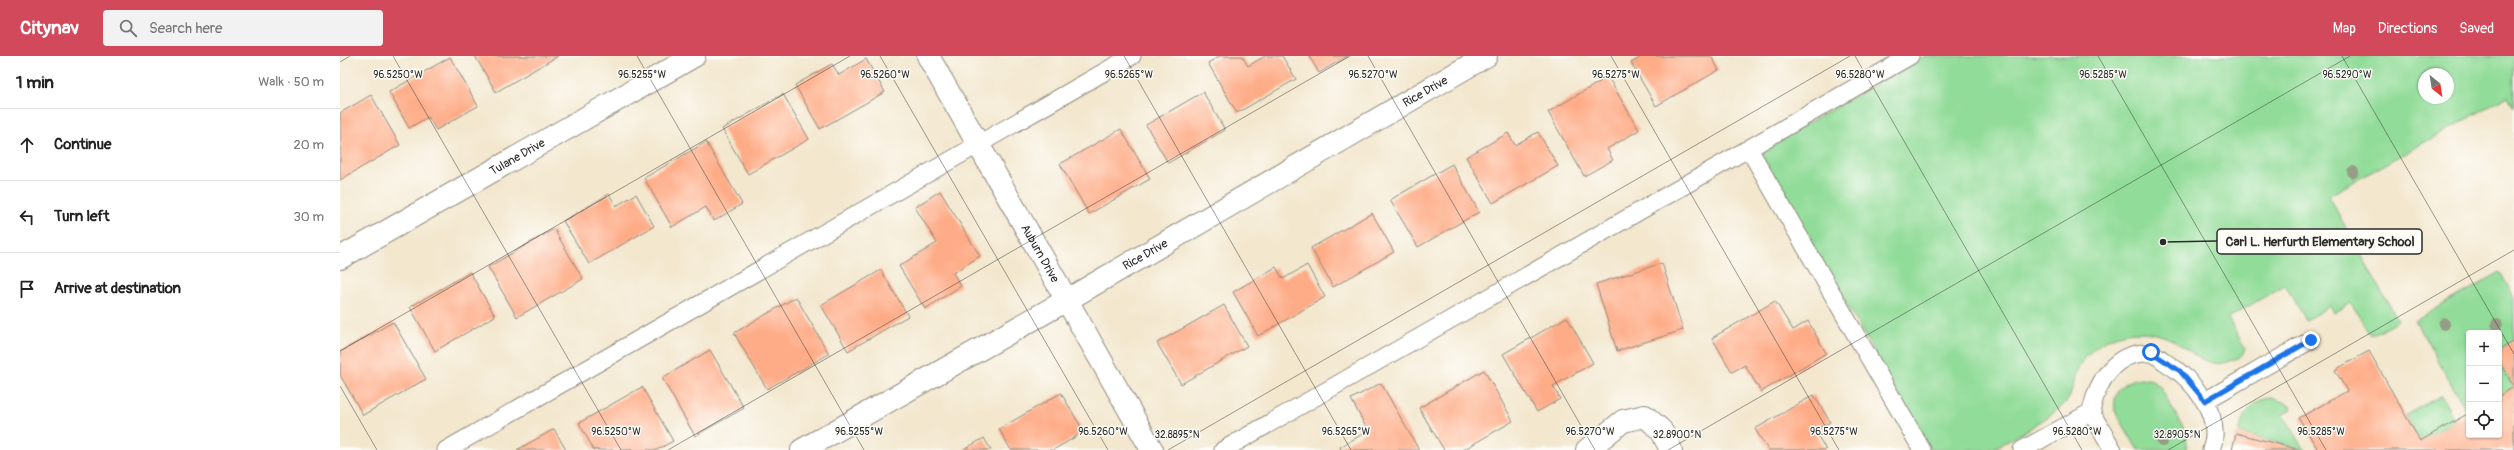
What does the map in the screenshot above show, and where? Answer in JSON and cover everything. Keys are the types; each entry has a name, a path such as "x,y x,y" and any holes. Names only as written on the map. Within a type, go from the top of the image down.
{"street":[{"name":"Tulane Drive","path":"340,258 694,56"},
{"name":"Auburn Drive","path":"928,56 1152,450"},
{"name":"Rice Drive","path":"802,450 1067,300 1486,56"},
{"path":"1587,450 1623,421 1645,416 1661,430 1671,450"}],"lane":[{"path":"446,450 1132,56"},
{"path":"1223,450 1910,56"},
{"path":"1749,149 1922,450"},
{"path":"2205,401 2311,340"},
{"path":"2113,450 2091,412 2095,392 2102,378 2114,365 2130,355 2151,352 2180,371 2205,401 2213,418 2214,443 2211,450"},
{"path":"2022,450 2091,412"}],"green space":[{"path":"1925,56 2514,56 2514,107 2508,96 2328,196 2398,320 2371,335 2351,303 2334,313 2330,306 2306,320 2285,285 2228,318 2245,348 2241,356 2238,358 2222,363 2212,363 2203,360 2170,339 2160,335 2134,332 2118,335 2097,346 2081,364 2074,378 2070,396 2062,406 2054,413 2017,436 1995,448 1988,450 1930,450 1759,151"},
{"path":"2500,272 2514,297 2514,341 2502,348 2502,330 2466,330 2466,410 2415,321"},
{"path":"2502,367 2514,387 2502,394"},
{"path":"2141,378 2152,380 2160,387 2187,434 2186,450 2138,450 2115,411 2115,398 2117,392 2124,384"},
{"path":"2441,395 2455,421 2420,441 2406,415"},
{"path":"2272,398 2291,405 2292,409 2283,414 2305,450 2239,433 2243,420 2249,409 2259,401"}],"building":[{"path":"475,56 558,56 496,92"},
{"path":"1220,56 1242,56 1248,66 1265,56 1282,56 1296,79 1237,113 1208,63"},
{"path":"1309,56 1348,56 1319,73"},
{"path":"1643,56 1711,56 1719,70 1656,106 1631,63"},
{"path":"450,57 478,106 436,130 428,117 409,128 389,92"},
{"path":"866,59 885,92 820,129 795,85 832,64 839,75"},
{"path":"1608,77 1639,130 1607,149 1613,160 1584,176 1548,112"},
{"path":"1203,92 1225,130 1168,163 1146,125"},
{"path":"783,94 809,139 748,174 722,129"},
{"path":"371,95 400,145 340,180 340,113"},
{"path":"1121,129 1150,179 1089,214 1060,164"},
{"path":"1538,132 1558,166 1493,203 1466,157 1508,133 1515,145"},
{"path":"706,142 742,204 714,221 706,207 672,227 644,178"},
{"path":"1452,164 1479,212 1418,247 1390,200"},
{"path":"940,191 980,256 953,273 961,286 925,309 899,266 937,243 915,207"},
{"path":"609,194 616,206 636,194 654,226 589,264 563,221"},
{"path":"1372,213 1394,252 1333,287 1311,248"},
{"path":"554,229 583,279 517,317 488,267"},
{"path":"1662,263 1683,330 1617,351 1596,284"},
{"path":"1307,265 1325,297 1258,336 1233,292 1276,267 1283,279"},
{"path":"881,270 908,316 848,351 821,305"},
{"path":"470,272 495,316 435,351 410,307"},
{"path":"796,297 829,354 767,389 734,333"},
{"path":"1775,301 1793,330 1808,321 1826,353 1761,392 1745,365 1732,372 1712,338"},
{"path":"1224,305 1247,346 1181,384 1157,343"},
{"path":"1567,317 1593,363 1553,386 1560,399 1537,412 1503,354"},
{"path":"393,322 426,379 363,415 340,375 340,352"},
{"path":"2514,341 2514,387 2502,367 2502,348"},
{"path":"710,350 744,408 695,436 662,378"},
{"path":"2369,351 2420,441 2466,415 2466,438 2502,438 2502,394 2514,387 2514,450 2318,450 2299,418 2347,391 2335,370"},
{"path":"1484,370 1513,421 1463,450 1444,450 1419,408"},
{"path":"1381,383 1419,450 1341,450 1340,447 1368,431 1351,399"},
{"path":"642,387 673,441 657,450 594,450 579,423"},
{"path":"1061,393 1084,432 1053,450 1011,450 999,429"},
{"path":"1814,395 1830,422 1815,431 1826,450 1768,450 1755,429"},
{"path":"554,429 566,450 517,450"},
{"path":"2236,433 2300,450 2232,450"},
{"path":"984,438 991,450 963,450"}],"place":[{"name":"Carl L. Herfurth Elementary School","path":"2163,242"}],"route":[{"path":"2151,352 2180,371 2205,401 2311,340"}]}
